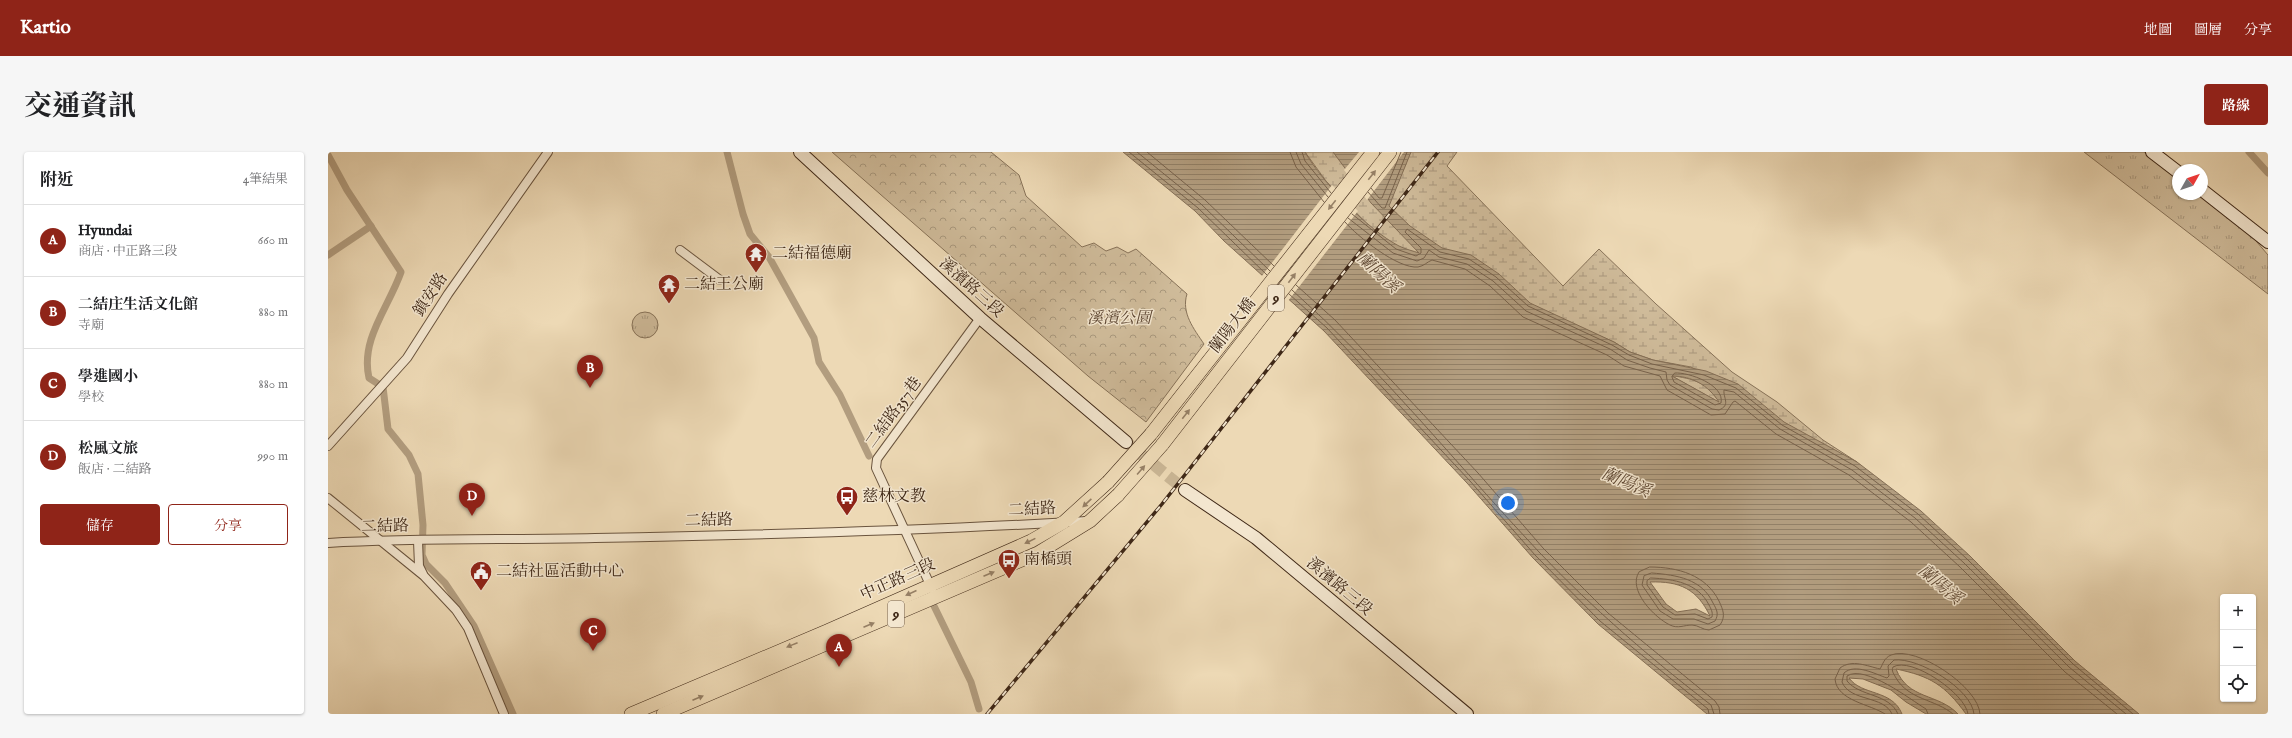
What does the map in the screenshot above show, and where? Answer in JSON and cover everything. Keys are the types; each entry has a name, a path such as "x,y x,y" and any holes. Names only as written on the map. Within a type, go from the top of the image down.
{"main road":[{"name":"蘭陽大橋","path":"1151,434 1373,152"},
{"name":"蘭陽大橋","path":"1162,445 1390,152"},
{"name":"中正路三段","path":"665,708 827,631 1031,541 1064,522 1108,482 1151,434"},
{"name":"中正路三段","path":"630,714 665,708 1038,553 1090,521 1118,495 1162,445"}],"street":[{"name":"鎮安路","path":"328,446 375,396 407,358 448,294 548,152"},
{"name":"溪濱路三段","path":"800,152 980,318 1126,442"},
{"path":"2152,152 2172,167"},
{"path":"2208,195 2268,242"},
{"path":"680,250 720,280"},
{"name":"二結路357巷","path":"935,597 904,530 872,468 884,448 980,318"},
{"name":"溪濱路三段","path":"1185,490 1256,538 1467,714"},
{"path":"328,498 381,540 441,591 468,628 504,714"},
{"name":"二結路","path":"328,543 381,540 422,541 904,530 1090,521"},
{"path":"422,541 419,566 424,576"}],"green space":[{"name":"溪濱公園","path":"832,152 991,152 1019,175 1026,196 1082,247 1094,243 1106,251 1117,247 1128,253 1136,249 1187,294 1187,314 1204,344 1146,422 1088,376"},
{"path":"1305,152 1457,152 1447,166 1563,286 1599,249 1656,304 1732,372 1777,402 1823,440 1857,462 1821,452 1691,367 1653,360 1630,352 1614,342 1389,247 1326,181"},
{"path":"2084,152 2144,152 2172,173 2172,200 2208,200 2245,228 2268,255 2268,294"},
{"path":"645,312 654,316 658,325 654,334 645,338 636,334 632,325 636,316"},
{"path":"1670,375 1699,382 1715,395 1720,403"}],"water":[{"name":"蘭陽溪","path":"1123,152 1305,152 1322,177 1360,217 1387,239 1401,247 1419,253 1371,203 1333,152 1411,152 1389,206 1410,226 1442,248 1471,255 1499,274 1530,303 1614,342 1630,352 1653,360 1706,371 1738,384 1784,422 1857,462 1921,511 1970,556 2075,661 2139,714 1966,714 1951,696 1936,683 1918,675 1896,669 1901,679 1908,686 1942,702 1958,714 1926,714 1906,702 1891,690 1863,679 1849,678 1861,688 1891,700 1902,714 1707,714 1598,624 1533,558 1467,483 1324,331 1224,241 1195,211","holes":["1672,376 1679,376 1693,380 1705,386 1719,402","1650,582 1670,583 1686,588 1699,599 1710,616 1696,609 1677,612 1666,604"]}],"pier":[{"path":"1359,152 1404,152 1367,200 1344,170"},
{"path":"1332,185 1358,211 1288,301 1261,277"}],"waterway":[{"path":"727,152 743,214 750,234 769,257 814,338 819,362 840,395 869,456"},
{"path":"2249,152 2268,173"},
{"path":"328,155 347,190 401,272 372,337 367,364 369,378 383,387 388,429 409,455 418,474 423,525 422,555 426,564 445,583 474,626 513,714"},
{"path":"328,255 371,226"},
{"path":"934,606 971,682 979,709"}],"tunnel":[{"path":"1126,442 1185,490"}],"railway":[{"path":"987,714 1162,504 1438,152"}],"place":[{"name":"二結福德廟","path":"756,274"},
{"name":"二結王公廟","path":"669,304"},
{"name":"二結庄生活文化館","path":"590,388"},
{"name":"松風文旅","path":"472,516"},
{"name":"慈林文教","path":"847,516"},
{"name":"南橋頭","path":"1009,580"},
{"name":"二結社區活動中心","path":"481,592"},
{"name":"學進國小","path":"593,651"},
{"name":"Hyundai","path":"839,667"}]}
